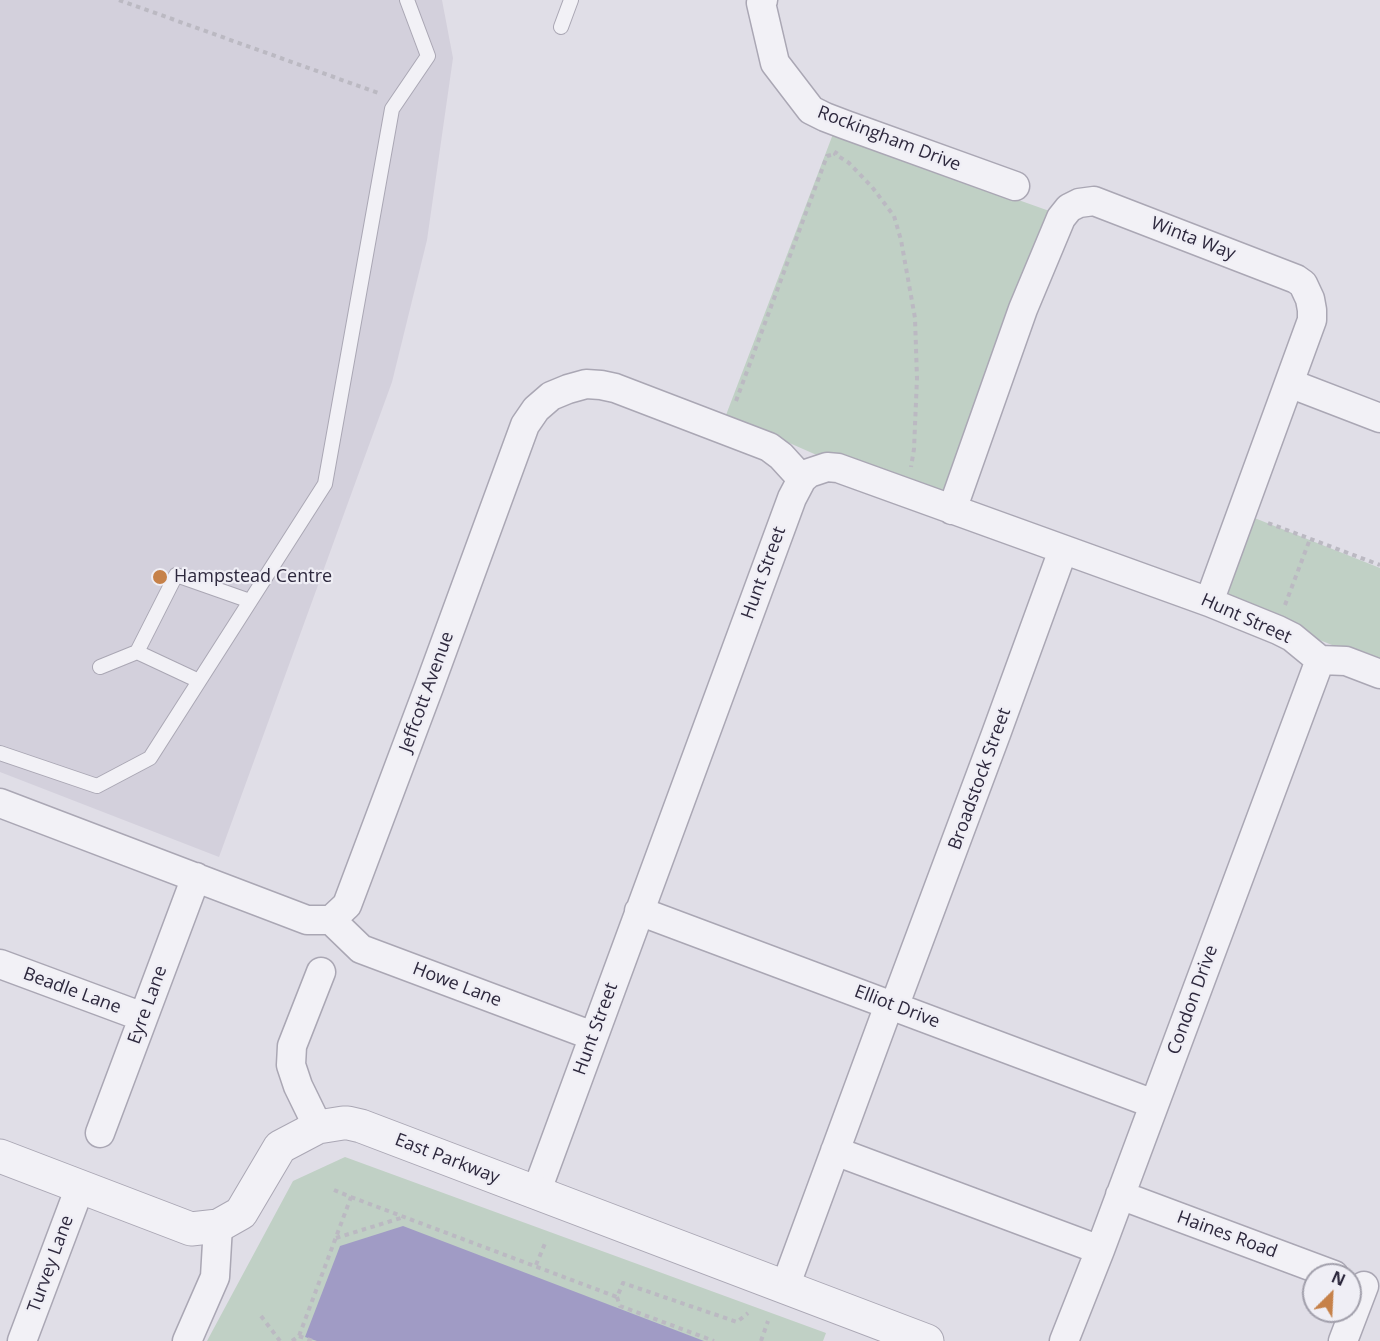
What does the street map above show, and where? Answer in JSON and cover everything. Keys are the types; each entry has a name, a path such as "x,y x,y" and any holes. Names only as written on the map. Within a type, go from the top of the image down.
{"street":[{"name":"Rockingham Drive","path":"760,1 775,63 811,110 846,125 1015,186"},
{"name":"Winta Way","path":"952,510 1023,309 1054,232 1069,208 1079,202 1094,201 1296,279 1303,284 1310,299 1312,320 1209,602"},
{"path":"1289,383 1380,418"},
{"name":"Jeffcott Avenue","path":"331,920 347,905 525,425 536,409 551,396 586,384 615,388 769,447 781,456 802,479"},
{"name":"Hunt Street","path":"536,1193 792,498 802,479 809,473 827,467 838,468 1209,602 1292,637 1320,660"},
{"name":"Broadstock Street","path":"785,1287 835,1151 988,756 1063,550"},
{"path":"1320,660 1346,661 1380,674"},
{"name":"Condon Drive","path":"1064,1341 1320,660"},
{"path":"0,803 307,920 331,920"},
{"name":"Eyre Lane","path":"100,1133 196,877"},
{"name":"Elliot Drive","path":"639,911 1154,1104"},
{"name":"Howe Lane","path":"331,920 361,949 593,1036"},
{"name":"Beadle Lane","path":"0,964 143,1017"},
{"path":"318,1127 298,1086 291,1065 292,1046 321,972"},
{"name":"East Parkway","path":"0,1156 191,1229 218,1226 241,1213 280,1147 318,1127 343,1122 361,1126 927,1341"},
{"path":"835,1151 1100,1250"},
{"name":"Turvey Lane","path":"22,1341 80,1187"},
{"name":"Haines Road","path":"1120,1195 1302,1263"},
{"path":"187,1341 214,1277 218,1226"},
{"path":"1343,1341 1369,1284"}],"lane":[{"path":"0,753 97,786 150,758 325,484 393,109 428,56 407,0"},
{"path":"561,27 571,0"},
{"path":"100,666 137,652 176,575 250,601"},
{"path":"137,652 199,681"}],"path":[{"path":"119,0 398,100"},
{"path":"835,154 838,148"},
{"path":"736,401 827,156 835,154 849,163 872,187 894,216 902,240 915,318 917,378 911,467 921,471"},
{"path":"1268,524 1380,565"},
{"path":"1282,612 1310,539"},
{"path":"334,1190 617,1297"},
{"path":"291,1341 299,1336 351,1197"},
{"path":"336,1238 405,1217"},
{"path":"536,1265 546,1240"},
{"path":"714,1341 620,1306 617,1297 623,1282 737,1322 748,1313"},
{"path":"261,1316 280,1341"},
{"path":"761,1341 768,1321"},
{"path":"299,1336 313,1341"}],"shaded area":[{"name":"Hampstead Centre","path":"0,0 442,0 453,58 427,240 392,382 219,857 0,772"},
{"path":"403,1226 704,1341 317,1341 305,1337 340,1246"}],"green space":[{"path":"833,134 1055,213 948,513 726,415"},
{"path":"1242,513 1380,568 1380,664 1211,597"},
{"path":"345,1157 826,1333 823,1341 207,1341 293,1181"}],"place":[{"name":"Hampstead Centre","path":"160,577"}]}
